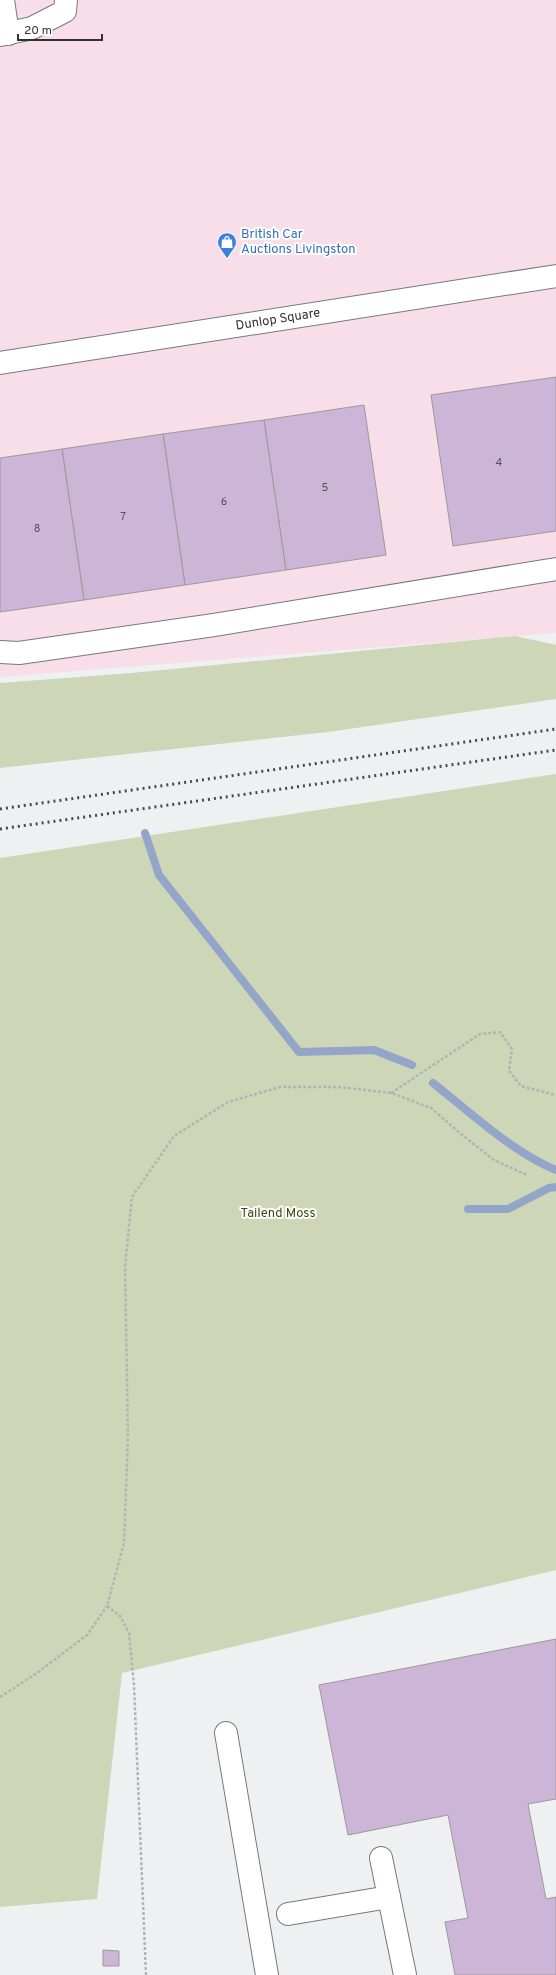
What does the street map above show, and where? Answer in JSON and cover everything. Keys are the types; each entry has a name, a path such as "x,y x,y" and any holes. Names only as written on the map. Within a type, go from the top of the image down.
{"street":[{"path":"3,0 4,34 32,28 65,11 66,0"},
{"name":"Dunlop Square","path":"0,363 556,276"},
{"path":"0,652 19,653 214,625 556,569"},
{"path":"226,1732 267,1975"},
{"path":"381,1858 405,1975"},
{"path":"288,1914 389,1897"}],"path":[{"path":"391,1093 480,1034 500,1032 512,1049 509,1071 521,1086 556,1095"},
{"path":"0,1697 37,1673 87,1635 107,1606 124,1543 128,1436 125,1267 132,1197 174,1136 228,1102 280,1087 339,1087 391,1093 431,1108 494,1160 528,1175"},
{"path":"107,1606 120,1616 129,1633 134,1684 146,1975"}],"shaded area":[{"path":"0,0 556,0 556,633 0,677"}],"green space":[{"path":"515,636 556,645 556,699 328,732 0,768 0,683 131,673"},
{"name":"Tailend Moss","path":"556,774 556,1570 122,1673 97,1899 0,1907 0,858"}],"building":[{"path":"556,377 556,531 453,546 431,395"},
{"path":"364,405 386,555 286,570 264,420"},
{"path":"264,420 286,570 185,585 163,434"},
{"path":"163,434 185,585 84,600 62,449"},
{"path":"62,449 84,600 0,612 0,458"},
{"path":"556,1639 556,1799 528,1804 546,1899 556,1897 556,1975 455,1975 445,1922 468,1918 448,1815 348,1835 319,1685"},
{"path":"103,1950 119,1951 119,1966 103,1966"}],"waterway":[{"path":"145,833 159,875 299,1052 374,1050 412,1065"},
{"path":"433,1083 492,1131 523,1153 556,1170"},
{"path":"468,1209 508,1209 549,1188 556,1187"}],"railway":[{"path":"0,809 556,729"},
{"path":"0,829 556,750"}],"place":[{"name":"British Car Auctions Livingston","path":"227,259"}]}
